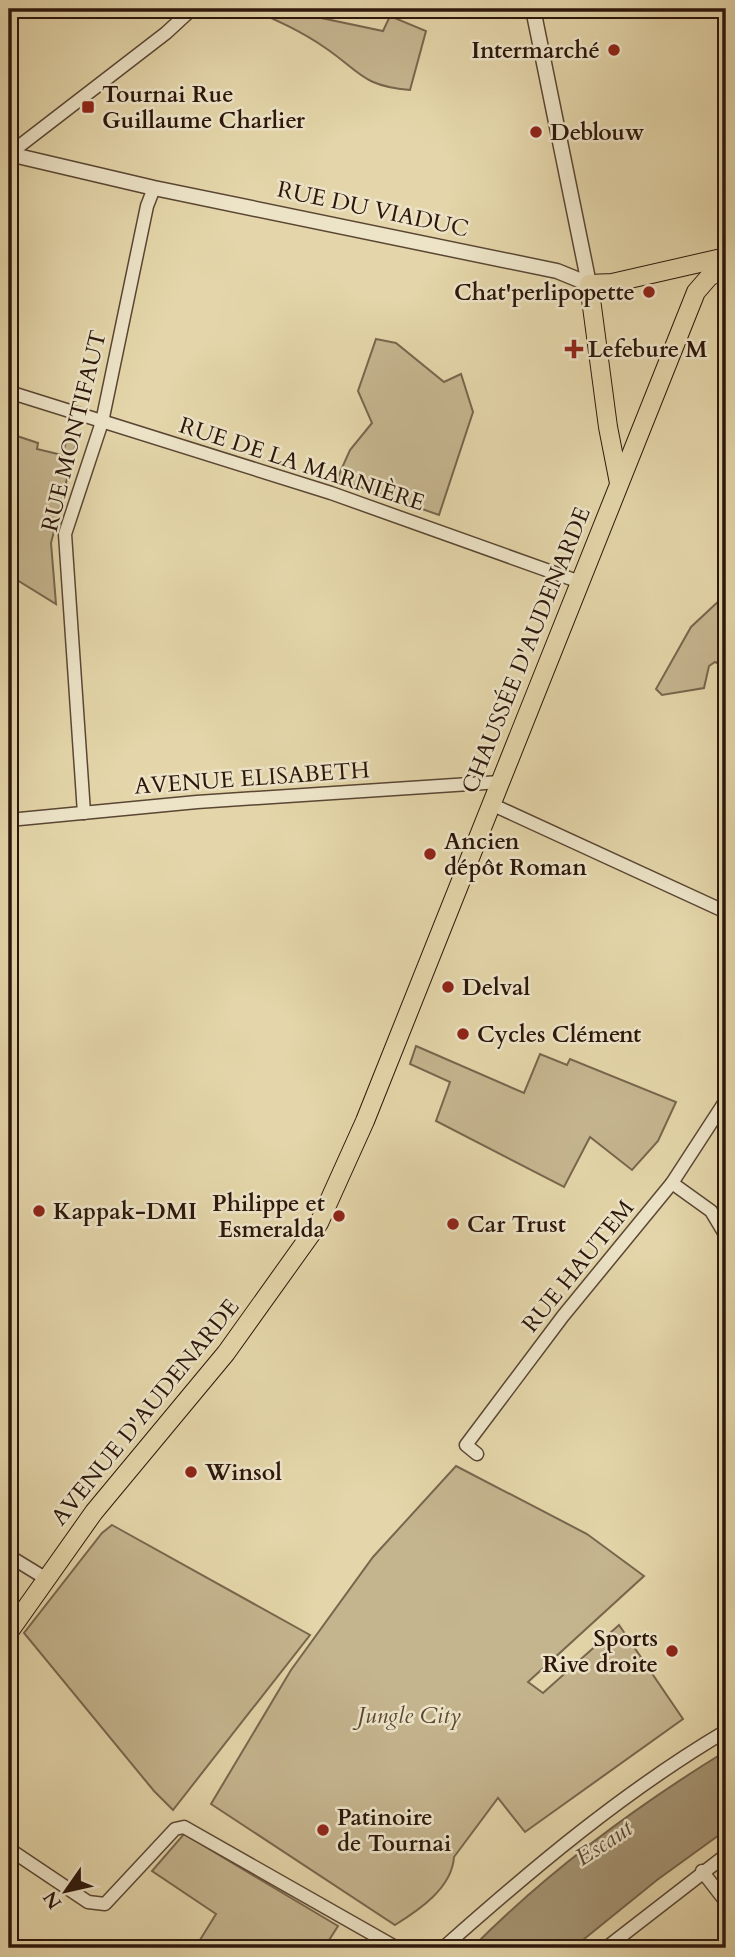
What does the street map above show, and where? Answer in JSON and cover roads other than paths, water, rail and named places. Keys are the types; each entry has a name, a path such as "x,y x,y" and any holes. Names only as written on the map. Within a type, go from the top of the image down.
{"main road":[{"name":"RUE DU VIADUC","path":"589,284 612,283 726,257"},
{"path":"683,267 694,280 696,292"},
{"path":"696,292 709,277 726,268"},
{"path":"589,284 610,440 619,483"},
{"name":"CHAUSSÉE D'AUDENARDE","path":"320,1223 365,1121 696,292"},
{"name":"AVENUE D'AUDENARDE","path":"9,1632 94,1512 226,1353 320,1223"}],"street":[{"path":"9,154 166,33 192,9"},
{"path":"533,9 589,284"},
{"name":"RUE DU VIADUC","path":"9,154 154,188 557,271 589,284"},
{"name":"RUE MONTIFAUT","path":"84,813 65,534 102,422 147,205 154,188"},
{"name":"RUE DE LA MARNIÈRE","path":"9,392 331,493 580,582"},
{"path":"610,440 617,445 636,440"},
{"name":"AVENUE ELISABETH","path":"9,820 197,802 499,782"},
{"path":"491,804 726,912"},
{"name":"RUE HAUTEM","path":"477,1454 466,1445 563,1315 672,1183 726,1100"},
{"path":"672,1183 711,1211 726,1236"},
{"path":"9,1556 45,1578"},
{"path":"443,1948 585,1827 676,1762 726,1731"},
{"path":"9,1849 88,1902 105,1903 175,1829 184,1827 397,1948"},
{"path":"606,1948 726,1855"},
{"path":"702,1871 726,1902"}],"water":[{"name":"Escaut","path":"726,1751 726,1830 657,1880 573,1948 472,1948 531,1893 593,1842"}],"railway":[{"path":"721,9 726,37"}],"place":[{"name":"Intermarché","path":"614,50"},
{"name":"Tournai Rue Guillaume Charlier","path":"88,107"},
{"name":"Deblouw","path":"536,132"},
{"name":"Chat'perlipopette","path":"649,292"},
{"name":"Lefebure M","path":"574,349"},
{"name":"Ancien dépôt Roman","path":"430,854"},
{"name":"Delval","path":"448,987"},
{"name":"Cycles Clément","path":"463,1034"},
{"name":"Kappak-DMI","path":"39,1211"},
{"name":"Philippe et Esmeralda","path":"339,1216"},
{"name":"Car Trust","path":"453,1224"},
{"name":"Winsol","path":"191,1472"},
{"name":"Sports Rive droite","path":"672,1651"},
{"name":"Patinoire de Tournai","path":"323,1830"}],"park label":[{"name":"Jungle City","path":"409,1715"}]}
